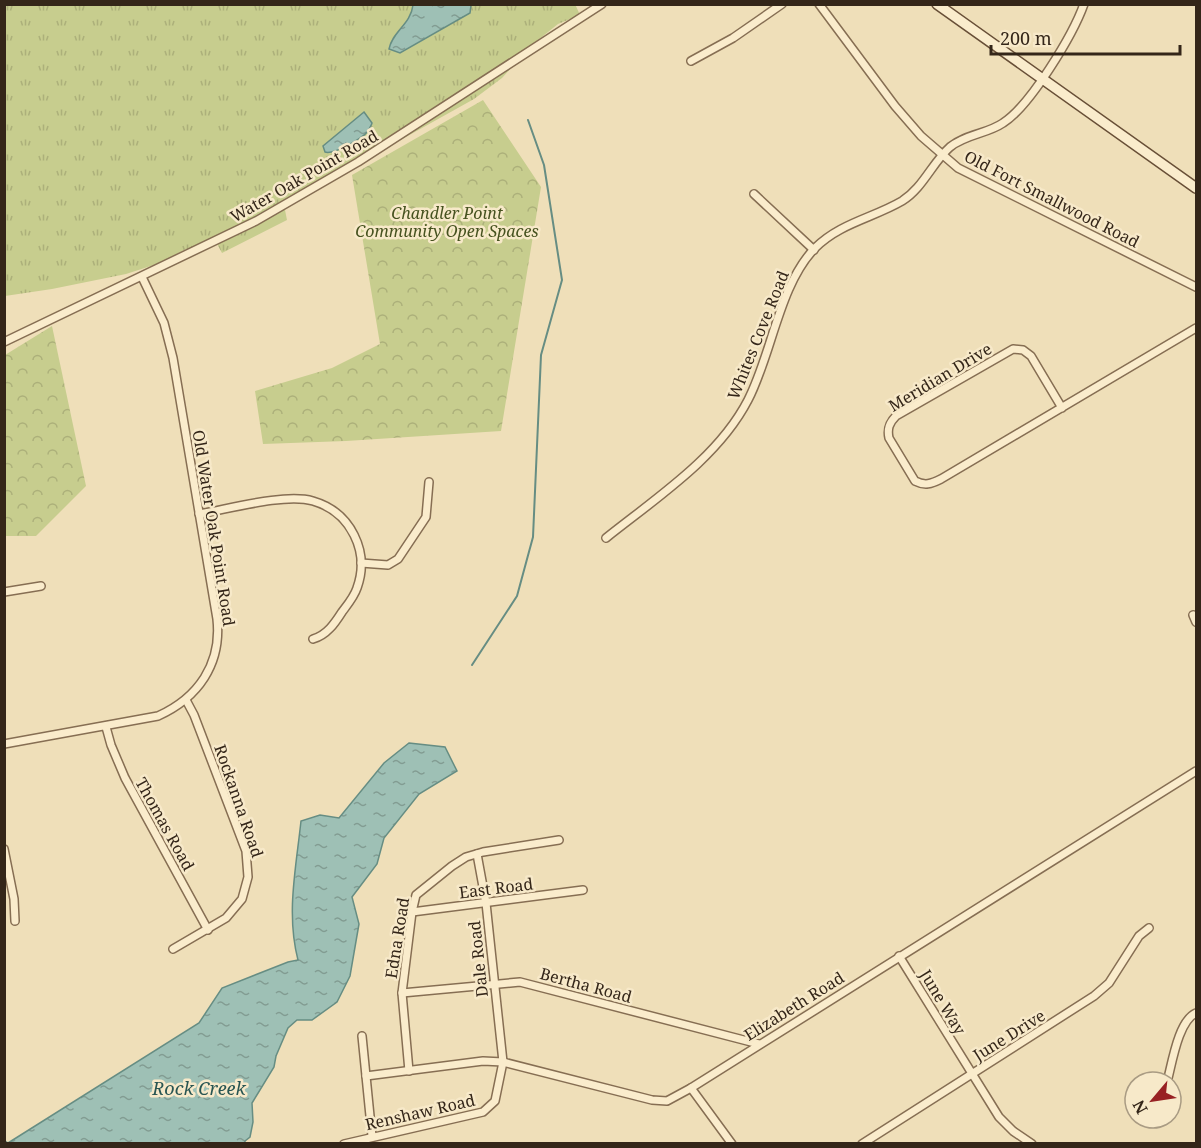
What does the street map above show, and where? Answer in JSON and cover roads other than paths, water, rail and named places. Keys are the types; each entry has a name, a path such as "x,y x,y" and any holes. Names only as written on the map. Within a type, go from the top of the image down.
{"main road":[{"path":"937,4 1197,188"}],"street":[{"name":"Water Oak Point Road","path":"4,342 256,221 333,177 602,4"},
{"path":"691,61 733,38 782,4"},
{"name":"Old Fort Smallwood Road","path":"819,4 895,106 921,136 957,168 1197,287"},
{"name":"Whites Cove Road","path":"606,538 703,458 735,422 753,390 794,280 814,250 844,226 893,206 908,197 922,183 941,156 960,140 996,128 1010,119 1042,78 1072,31 1084,4"},
{"path":"754,194 814,250"},
{"name":"Old Water Oak Point Road","path":"4,744 158,716 186,700 205,680 213,662 217,642 217,619 168,337 158,308 142,277"},
{"name":"Meridian Drive","path":"1062,408 1031,356 1023,350 1013,350 896,416 891,420 888,430 889,438 912,477 921,484 928,485 941,479 1062,408 1197,328"},
{"path":"361,563 388,565 398,560 426,517 429,482"},
{"path":"199,514 282,499 312,501 331,509 345,520 358,544 361,563 358,583 352,598 328,631 313,639"},
{"path":"4,592 41,586"},
{"name":"Rockanna Road","path":"173,949 226,918 238,905 245,892 249,868 246,851 194,715 186,700"},
{"name":"Thomas Road","path":"106,727 111,746 125,778 208,930"},
{"name":"Elizabeth Road","path":"366,1076 483,1061 503,1062 661,1102 668,1101 1197,771"},
{"name":"Edna Road","path":"409,1071 402,993 412,912 414,901 420,891 457,862 477,854 559,840"},
{"path":"4,849 13,890 15,921"},
{"name":"Dale Road","path":"477,854 486,903 503,1062"},
{"name":"East Road","path":"412,912 584,890"},
{"name":"June Drive","path":"862,1143 1094,996 1108,983 1139,936 1149,928"},
{"name":"June Way","path":"899,957 999,1118 1013,1131 1032,1143"},
{"name":"Bertha Road","path":"402,993 520,982 759,1044"},
{"path":"1170,1070 1181,1031 1186,1021 1197,1013"},
{"path":"362,1036 372,1136"},
{"name":"Renshaw Road","path":"344,1143 483,1112 495,1101 503,1062"},
{"path":"691,1088 732,1143"}],"water":[{"path":"413,4 471,5 470,13 400,53 389,49 409,18"},
{"path":"364,112 372,123 368,131 347,146 325,152 323,146"},
{"name":"Rock Creek","path":"409,743 445,747 457,771 419,794 384,838 377,864 352,897 359,924 350,976 337,1002 312,1020 297,1020 288,1028 276,1056 274,1067 252,1103 253,1122 250,1137 245,1143 8,1143 199,1023 222,988 298,960 294,943 292,908 301,821 320,815 339,818 384,763"}],"waterway":[{"path":"472,665 517,596 533,537 541,355 562,280 544,165 528,120"}],"park label":[{"name":"Chandler Point Community Open Spaces","path":"447,222"}]}
